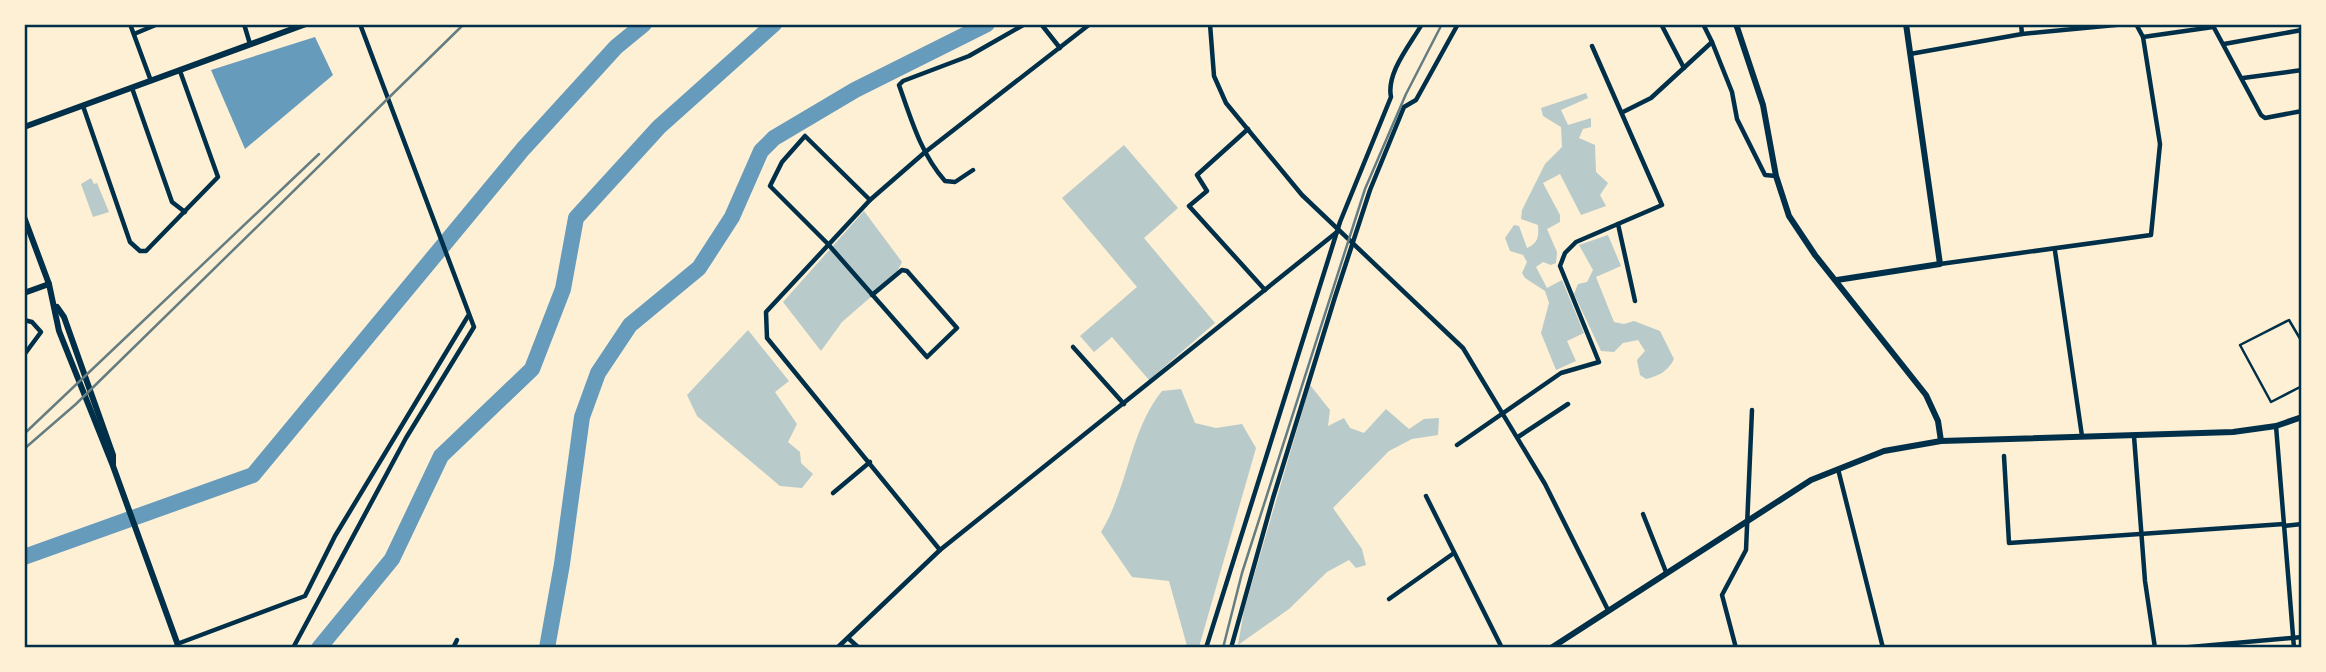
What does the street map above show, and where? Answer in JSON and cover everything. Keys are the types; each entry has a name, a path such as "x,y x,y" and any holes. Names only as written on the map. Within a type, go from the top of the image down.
{"street":[{"path":"130,24 151,81"},
{"path":"134,34 158,24"},
{"path":"244,24 251,45"},
{"path":"24,127 306,24"},
{"path":"293,648 400,449 474,327 445,256 360,24"},
{"path":"973,170 960,180 945,181 924,153 900,85 902,81 969,56 1025,24"},
{"path":"1041,24 1060,48"},
{"path":"940,550 765,331 766,312 827,243 870,200 924,153 1090,24"},
{"path":"1210,24 1214,76 1226,103 1302,195 1457,340 1518,437 1608,610"},
{"path":"1206,648 1338,231 1391,97 1390,86 1394,73 1422,24"},
{"path":"1231,648 1297,416 1355,244 1370,190 1404,107 1416,100 1458,24"},
{"path":"1661,24 1684,68"},
{"path":"1703,24 1712,42 1749,147 1765,175 1776,176"},
{"path":"1736,24 1763,106 1776,176 1789,216 1815,255 1926,394 1938,421 1941,441"},
{"path":"1906,24 1940,264"},
{"path":"2021,24 2022,34"},
{"path":"1909,54 2022,34 2126,24"},
{"path":"1837,280 1940,264 2055,251 2151,235 2160,144 2142,34 2138,24"},
{"path":"2142,34 2212,26 2265,118 2301,111"},
{"path":"2224,44 2301,30"},
{"path":"1623,112 1651,99 1712,42"},
{"path":"1457,445 1561,373 1599,362 1560,266 1565,253 1576,242 1662,202 1592,46"},
{"path":"2244,78 2301,70"},
{"path":"82,106 130,242 140,251 146,251 218,177 180,71"},
{"path":"132,88 173,202 185,212"},
{"path":"1248,129 1197,175 1207,191 1189,206 1265,290"},
{"path":"870,200 805,136 782,162 770,189 827,243 872,296 927,357 957,328 906,271 902,270 872,296"},
{"path":"24,217 48,284 59,331 113,466 178,646 305,596 335,536 468,316"},
{"path":"1618,224 1635,301"},
{"path":"837,648 940,550 1338,231"},
{"path":"2055,251 2082,436"},
{"path":"24,293 48,284"},
{"path":"24,320 32,322 41,332 24,355"},
{"path":"1073,347 1124,404"},
{"path":"1518,437 1568,404"},
{"path":"1736,648 1722,595 1746,550 1752,410"},
{"path":"1551,648 1811,480 1884,451 1941,441 2214,434 2276,426 2301,417"},
{"path":"2276,426 2294,648"},
{"path":"2134,436 2141,534 2155,648"},
{"path":"2004,456 2009,543 2301,524"},
{"path":"833,493 870,462"},
{"path":"1838,469 1883,648"},
{"path":"1426,496 1502,648"},
{"path":"1643,514 1666,572"},
{"path":"1389,599 1454,552"},
{"path":"848,638 859,648"},
{"path":"2179,648 2301,638"},
{"path":"453,648 457,640"}],"lane":[{"path":"2301,342 2289,320 2240,345 2271,402 2301,386"}],"shaded area":[{"path":"1586,93 1588,98 1561,110 1568,125 1591,118 1591,127 1583,129 1579,138 1595,145 1596,172 1608,183 1600,195 1606,206 1581,215 1560,174 1543,183 1560,215 1560,222 1547,229 1557,252 1556,263 1551,265 1543,262 1536,267 1547,288 1562,280 1584,333 1567,341 1576,361 1556,370 1541,333 1549,303 1545,291 1525,278 1522,273 1527,262 1523,255 1510,251 1505,238 1514,225 1519,226 1527,248 1536,242 1538,236 1538,225 1521,219 1522,210 1545,164 1562,147 1561,127 1543,116 1541,108"},
{"path":"1124,145 1178,208 1144,238 1215,323 1149,380 1112,337 1094,352 1080,336 1137,287 1062,198"},
{"path":"91,178 94,184 97,183 109,212 93,217 81,184"},
{"path":"864,211 902,262 895,276 842,322 821,351 783,302"},
{"path":"1608,235 1621,266 1596,277 1614,322 1624,324 1634,321 1660,331 1674,359 1666,370 1651,378 1646,379 1640,375 1637,360 1645,351 1638,340 1623,343 1614,352 1601,351 1574,294 1578,284 1587,282 1593,270 1579,245"},
{"path":"748,330 789,381 775,392 797,424 788,442 800,452 801,463 813,474 802,488 780,486 697,416 687,395"},
{"path":"1310,385 1330,410 1328,426 1344,418 1350,428 1364,433 1386,409 1409,429 1424,419 1439,418 1438,435 1412,439 1389,451 1333,508 1362,549 1366,565 1356,568 1349,560 1327,572 1289,609 1238,645 1244,610"},
{"path":"1181,389 1195,423 1216,428 1242,424 1256,448 1199,647 1187,646 1169,581 1132,577 1101,532 1151,406 1162,391"}],"water":[{"path":"315,37 333,75 245,149 211,70"}],"waterway":[{"path":"24,557 253,475 523,149 616,47 644,24"},
{"path":"319,648 392,559 441,456 532,369 563,289 576,218 659,127 774,24"},
{"path":"547,648 562,564 582,417 598,373 630,325 699,268 732,217 761,151 774,138 855,90 987,24"}],"railway":[{"path":"24,449 76,404 464,24"},
{"path":"1223,648 1242,573 1365,189 1406,94 1442,24"},
{"path":"24,434 319,154"}]}
